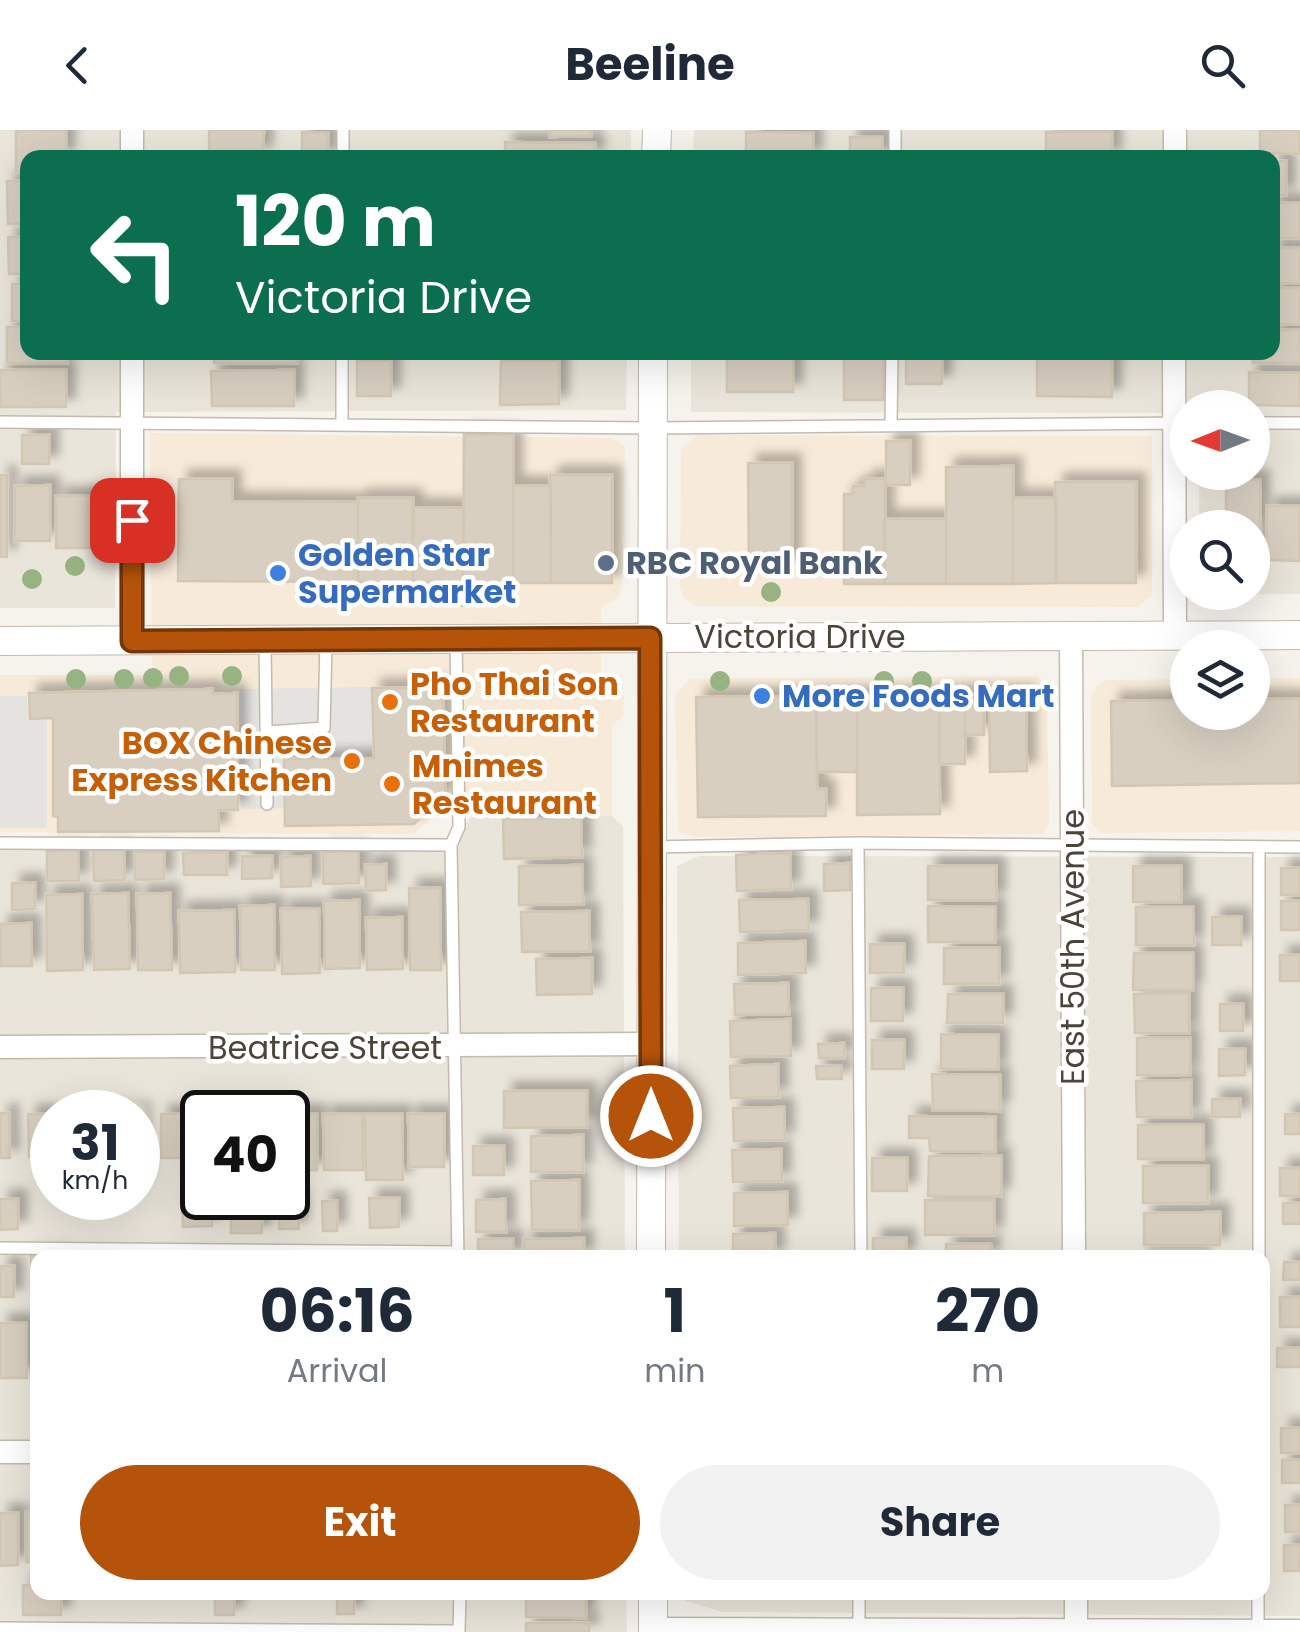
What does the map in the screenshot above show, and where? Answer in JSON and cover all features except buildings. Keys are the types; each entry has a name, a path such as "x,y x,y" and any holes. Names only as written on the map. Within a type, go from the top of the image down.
{"street":[{"path":"132,360 132,641"},
{"path":"651,1250 654,360"},
{"path":"1175,360 1178,390"},
{"path":"1175,630 1179,490"},
{"name":"East 50th Avenue","path":"1072,636 1074,1250"},
{"name":"Victoria Drive","path":"0,641 1170,636"},
{"name":"Victoria Drive","path":"1270,636 1300,636"},
{"name":"Beatrice Street","path":"0,1047 454,1049 650,1044"},
{"path":"0,1452 30,1452"},
{"path":"652,1600 653,1631 859,1627 1300,1631"},
{"path":"1076,1600 1076,1628"}],"lane":[{"path":"342,360 342,425"},
{"path":"892,360 892,424"},
{"path":"0,422 652,428 1170,423"},
{"path":"1270,423 1300,424"},
{"path":"266,641 268,804"},
{"path":"268,732 324,728 326,641"},
{"path":"456,641 459,827 451,845 458,1250"},
{"path":"650,847 1073,842 1300,847"},
{"path":"0,843 451,845"},
{"path":"858,843 861,1250"},
{"path":"1258,1250 1259,847"},
{"path":"0,1248 131,1250"},
{"path":"0,1628 460,1631 460,1600"},
{"path":"859,1627 860,1600"},
{"path":"1258,1600 1258,1630"}],"shaded area":[{"path":"0,130 631,130 631,150 20,150 20,360 627,360 626,410 116,412 115,608 0,608"},
{"path":"694,130 1300,130 1300,594 1270,594 1270,510 1199,510 1199,490 1270,490 1270,390 1170,390 1170,413 691,412 691,360 1280,360 1280,150 693,150"},
{"path":"150,433 612,438 625,446 622,586 618,599 601,606 601,677 619,685 624,696 623,716 612,725 612,816 433,816 414,834 0,832 0,675 152,675"},
{"path":"697,435 1152,436 1152,596 1137,607 696,606 684,598 680,585 681,450"},
{"path":"1038,676 1047,694 1049,823 1043,834 697,837 678,832 675,696 689,679"},
{"path":"1270,678 1300,678 1300,831 1100,833 1092,824 1091,696 1107,680 1170,679 1170,730 1270,730"},
{"path":"371,687 372,756 283,757 283,808 241,809 240,689"},
{"path":"0,696 27,696 28,720 47,720 47,828 0,828"},
{"path":"612,816 623,826 625,1250 30,1250 30,1600 626,1600 627,1632 0,1632 0,847 446,848 471,817"},
{"path":"699,856 1300,857 1300,1616 723,1612 686,1601 1270,1600 1270,1250 679,1250 677,866"}],"place":[{"name":"RBC Royal Bank","path":"606,563"},
{"name":"Golden Star Supermarket","path":"278,573"},
{"name":"More Foods Mart","path":"762,696"},
{"name":"Pho Thai Son Restaurant","path":"390,702"},
{"name":"BOX Chinese Express Kitchen","path":"352,761"},
{"name":"Mnimes Restaurant","path":"392,784"}],"route":[{"path":"132,520 132,641 650,638 651,1116"}]}
